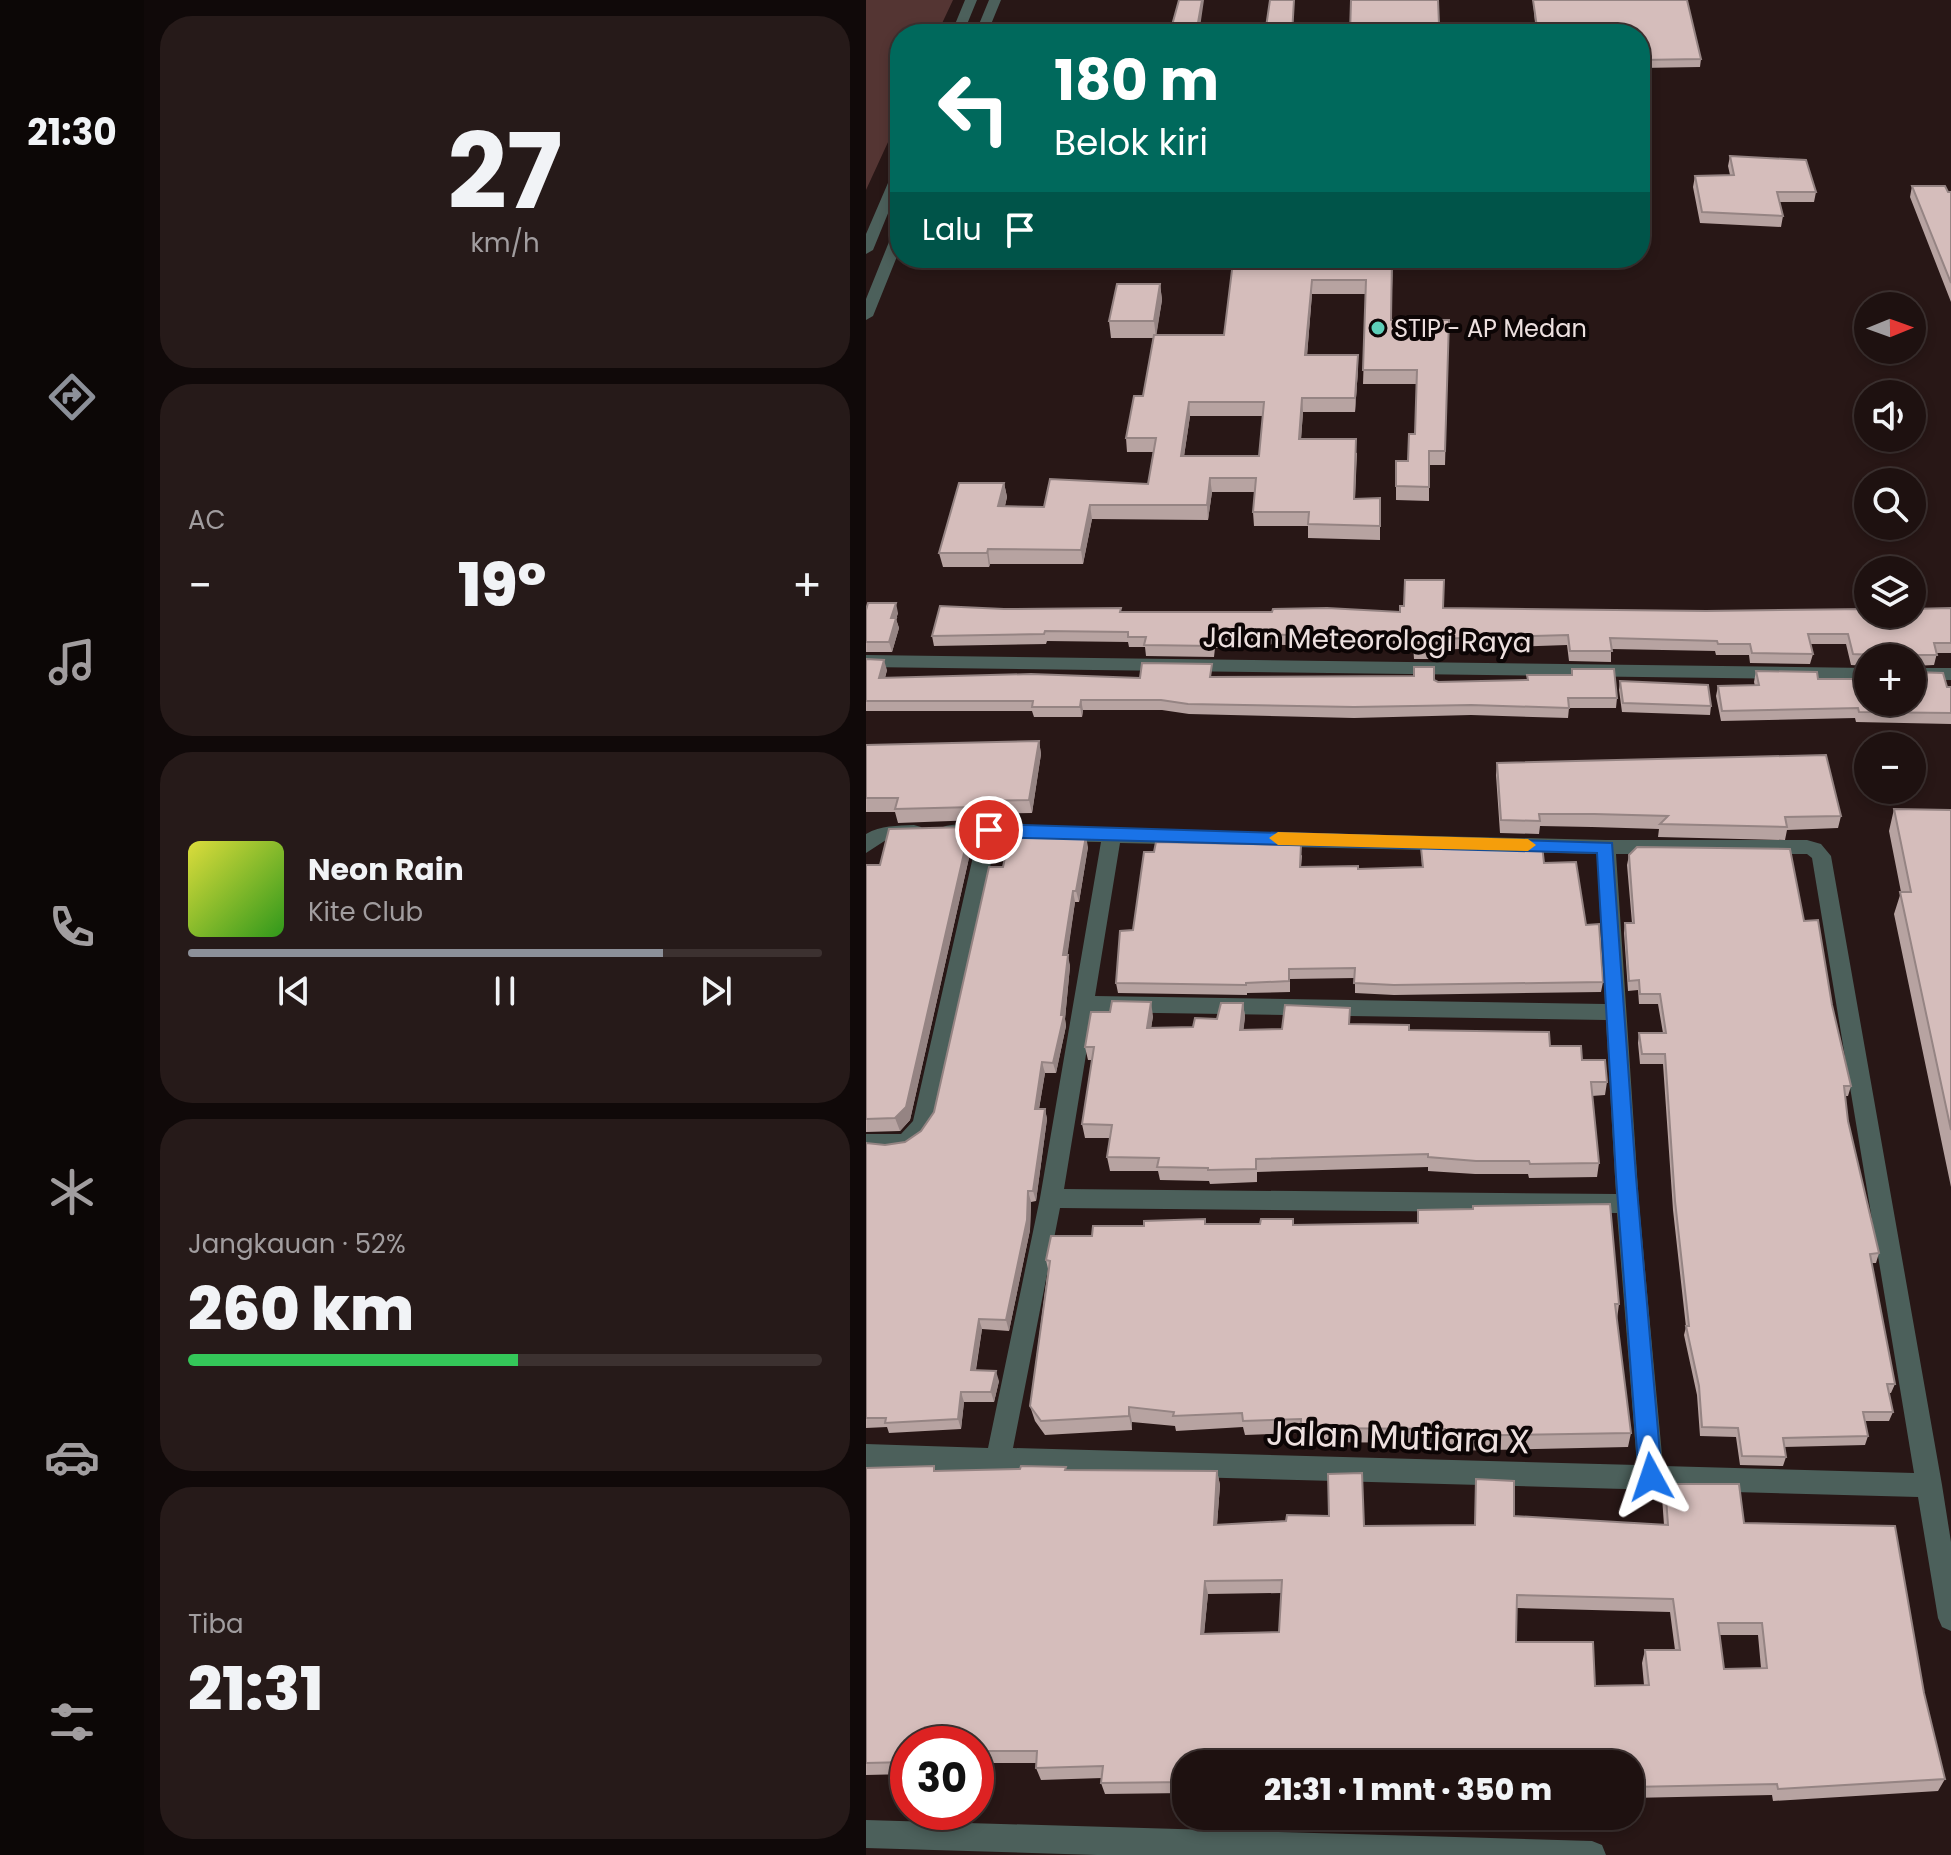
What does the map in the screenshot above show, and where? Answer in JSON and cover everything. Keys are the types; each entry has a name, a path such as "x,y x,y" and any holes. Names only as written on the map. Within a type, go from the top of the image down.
{"street":[{"path":"961,24 971,0"},
{"path":"985,24 995,0"},
{"path":"866,250 890,193"},
{"path":"866,316 890,257"},
{"name":"Jalan Meteorologi Raya","path":"866,661 1854,674"},
{"path":"1926,674 1951,674"},
{"path":"866,1143 903,1145 916,1136 924,1121 989,830"},
{"path":"866,845 883,833 989,830 1606,847 1807,847 1819,853 1951,1618"},
{"path":"998,1460 1051,1198 1112,834"},
{"path":"1606,847 1628,1204 1651,1477"},
{"path":"1085,1004 1615,1012"},
{"path":"1051,1198 1628,1204"},
{"name":"Jalan Mutiara X","path":"866,1456 1929,1485"},
{"path":"866,1834 1592,1855"}],"shaded area":[{"path":"866,0 953,0 942,24 890,24 890,138 866,190"}],"building":[{"path":"1179,0 1202,0 1198,24 1172,24"},
{"path":"1270,0 1294,0 1293,24 1266,24"},
{"path":"1351,0 1438,0 1439,24 1350,24"},
{"path":"1533,0 1687,0 1701,59 1650,60 1650,24 1537,24"},
{"path":"1730,156 1806,160 1816,192 1777,192 1783,216 1702,212 1695,176 1734,175"},
{"path":"1912,186 1945,186 1951,192 1951,283"},
{"path":"1232,268 1392,268 1391,320 1449,320 1445,451 1429,451 1429,487 1396,486 1396,461 1408,461 1409,434 1415,434 1417,370 1363,370 1366,280 1312,280 1305,355 1358,355 1355,398 1302,398 1299,439 1356,439 1354,499 1380,498 1380,526 1308,524 1309,512 1253,512 1256,478 1210,478 1207,505 1090,505 1081,550 988,549 987,553 939,553 959,483 1004,483 998,506 1044,507 1050,479 1148,484 1156,438 1126,438 1134,396 1143,396 1154,335 1224,335","holes":["1189,402 1264,402 1259,456 1181,456"]},
{"path":"1117,284 1160,284 1154,321 1109,321"},
{"path":"1405,580 1444,580 1443,608 1854,609 1854,628 1926,628 1926,609 1951,608 1951,643 1934,643 1937,655 1926,655 1926,644 1854,644 1853,654 1848,634 1808,634 1813,654 1752,653 1750,644 1718,644 1717,641 1610,638 1612,651 1570,651 1568,635 1433,639 1433,649 1414,649 1413,635 1360,635 1360,638 1263,634 1263,638 1214,637 1213,646 1144,645 1146,637 1128,637 1128,632 1045,631 1044,634 932,636 940,606 1121,608 1120,612 1272,612 1273,609 1327,608 1400,612 1400,606 1404,606"},
{"path":"868,603 896,603 891,618 896,618 889,642 866,642"},
{"path":"866,659 884,660 879,678 1031,674 1140,678 1142,663 1212,664 1210,677 1414,676 1414,667 1434,667 1434,680 1438,682 1528,680 1527,675 1572,675 1572,669 1614,669 1617,698 1568,698 1569,708 1188,704 1161,700 1081,700 1080,707 1032,707 1033,701 866,701"},
{"path":"1756,671 1817,672 1818,679 1854,679 1854,708 1722,711 1718,686 1759,685"},
{"path":"1926,672 1943,673 1947,687 1951,687 1951,713 1926,713"},
{"path":"1620,681 1708,685 1711,706 1623,703"},
{"path":"1039,741 1029,800 976,801 974,807 895,809 898,798 866,798 866,745"},
{"path":"1826,755 1841,816 1785,817 1787,827 1660,824 1668,816 1594,814 1539,814 1540,821 1501,820 1497,763"},
{"path":"1894,809 1951,810 1951,1130 1900,892 1911,892"},
{"path":"970,827 906,1107 895,1118 866,1119 866,865 880,865 889,829"},
{"path":"1010,835 1086,836 1063,955 1068,955 1061,1015 1064,1015 1053,1063 1042,1062 1035,1109 1045,1109 1033,1191 1028,1191 1027,1220 1006,1320 979,1319 971,1370 996,1371 991,1392 961,1392 958,1419 885,1423 886,1418 866,1418 866,1143 885,1145 905,1142 921,1131 934,1112 989,867 1003,867"},
{"path":"1156,842 1301,845 1300,867 1358,866 1358,869 1423,867 1421,848 1542,845 1544,863 1576,862 1586,925 1599,924 1603,982 1354,983 1355,968 1289,969 1289,981 1246,985 1116,983 1120,931 1133,930 1144,852 1154,852"},
{"path":"1637,847 1790,849 1804,921 1818,920 1832,1005 1851,1086 1844,1086 1848,1121 1879,1253 1870,1254 1895,1384 1887,1384 1893,1412 1863,1412 1868,1436 1783,1438 1786,1457 1742,1456 1738,1428 1702,1427 1699,1386 1686,1326 1689,1326 1675,1201 1665,1054 1642,1054 1639,1033 1666,1033 1660,994 1640,994 1639,980 1629,981 1625,923 1634,923 1629,855"},
{"path":"1112,1001 1151,1002 1147,1028 1193,1027 1195,1018 1217,1019 1221,1003 1243,1003 1240,1030 1282,1029 1285,1005 1350,1008 1349,1024 1409,1025 1409,1030 1549,1032 1550,1046 1581,1046 1582,1060 1605,1060 1607,1082 1591,1082 1599,1163 1530,1164 1529,1161 1428,1157 1428,1154 1256,1159 1256,1169 1208,1170 1157,1167 1159,1158 1107,1157 1112,1125 1082,1124 1094,1047 1085,1047 1091,1012 1110,1012"},
{"path":"1610,1204 1619,1304 1615,1304 1631,1433 1445,1436 1445,1429 1301,1428 1301,1419 1243,1421 1242,1413 1173,1416 1174,1412 1129,1407 1129,1416 1041,1421 1030,1406 1051,1236 1092,1236 1093,1226 1144,1226 1144,1221 1205,1219 1205,1224 1260,1224 1261,1219 1293,1219 1293,1225 1418,1223 1418,1210"},
{"path":"934,1466 934,1471 1020,1469 1021,1466 1066,1467 1065,1470 1217,1471 1214,1525 1286,1521 1287,1515 1329,1516 1328,1474 1362,1473 1364,1526 1475,1525 1476,1479 1514,1481 1514,1516 1668,1525 1665,1484 1739,1484 1744,1523 1895,1526 1924,1693 1945,1779 1778,1789 1777,1784 1644,1787 1644,1750 1172,1750 1172,1782 1101,1783 1103,1766 1036,1768 1037,1751 994,1751 994,1726 890,1726 890,1762 866,1763 866,1468","holes":["1282,1580 1279,1632 1201,1634 1205,1581","1517,1595 1673,1599 1680,1650 1645,1650 1649,1685 1595,1686 1593,1642 1516,1642","1718,1623 1762,1623 1767,1668 1724,1669"]}],"slow traffic":[{"path":"1278,838 1528,845"}],"place":[{"name":"STIP - AP Medan","path":"1378,328"}],"route":[{"path":"989,830 1606,847 1626,1177 1651,1477"}]}
